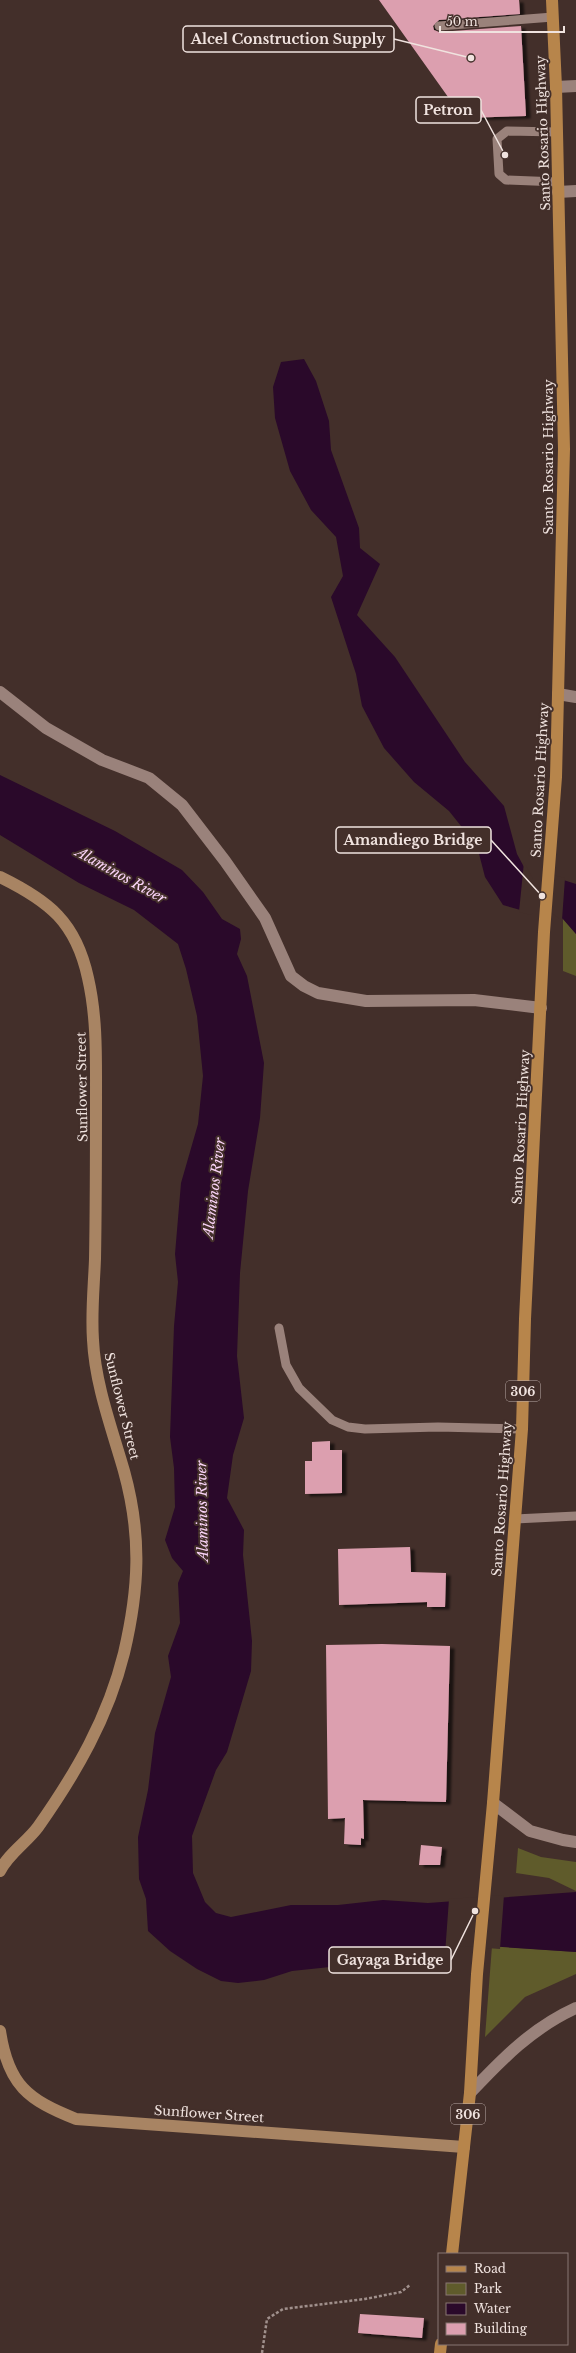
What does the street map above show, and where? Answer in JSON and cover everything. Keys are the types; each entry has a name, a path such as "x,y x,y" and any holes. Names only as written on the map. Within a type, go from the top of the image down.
{"main road":[{"name":"Santo Rosario Highway","path":"452,2253 470,2093 477,1974 493,1803 522,1429 525,1319 540,1008 544,932 556,777 564,449 556,87 552,0"}],"street":[{"path":"556,87 576,86"},
{"path":"558,187 576,191"},
{"path":"0,692 46,728 102,760 149,778 182,805 225,861 265,918 291,976 304,986 318,993 366,1001 474,1000 540,1008"},
{"path":"558,694 576,697"},
{"name":"Sunflower Street","path":"0,876 20,886 51,908 72,930 88,977 96,1034 96,1182 93,1339 96,1366 130,1498 137,1547 137,1570 132,1611 113,1692 88,1749 68,1785 33,1834 3,1864 0,1872"},
{"path":"493,1803 530,1831 562,1840 576,1842"},
{"path":"470,2093 521,2041 539,2028 576,2008"},
{"name":"Sunflower Street","path":"0,2031 9,2070 23,2088 45,2107 76,2119 464,2147"}],"lane":[{"path":"439,26 553,17"},
{"path":"557,132 507,131 497,139 497,146 499,174 506,180 558,187"},
{"path":"279,1328 286,1365 299,1388 332,1420 348,1427 365,1430 438,1427 522,1429"},
{"path":"515,1519 576,1516"}],"path":[{"path":"262,2353 267,2319 283,2309 365,2299 401,2292 410,2285"}],"green space":[{"path":"563,919 576,934 576,976 563,971"},
{"path":"518,1848 541,1857 576,1862 576,1891 549,1878 516,1873"},
{"path":"492,1946 576,1952 576,1974 525,1997 485,2037"}],"water":[{"path":"304,359 316,381 329,421 331,450 359,528 360,548 380,564 357,615 395,657 465,762 504,806 517,854 531,880 531,913 503,905 485,877 477,846 449,811 414,782 384,748 362,706 356,674 331,597 343,576 336,537 311,510 290,471 275,418 273,387 281,362"},
{"name":"Alaminos River","path":"0,775 115,831 182,870 203,892 222,919 240,929 241,939 237,954 247,976 264,1063 260,1118 248,1191 240,1273 237,1356 244,1418 233,1455 227,1498 244,1530 243,1555 252,1641 251,1671 227,1752 216,1770 192,1836 193,1873 205,1902 216,1913 231,1917 291,1905 338,1905 383,1900 428,1903 576,1892 576,1952 458,1944 447,1951 418,1961 388,1962 368,1959 330,1967 292,1971 264,1980 238,1983 221,1981 197,1969 170,1951 148,1931 146,1899 139,1879 138,1837 148,1790 155,1733 171,1677 168,1656 180,1623 178,1583 183,1571 172,1558 165,1540 175,1507 174,1468 170,1437 174,1326 178,1282 175,1254 181,1183 198,1124 203,1076 197,1016 186,969 178,944 134,910 79,883 0,835"},
{"path":"554,877 576,884 576,934 563,919 553,912"}],"pier":[{"path":"524,862 533,879 533,913 531,915 519,912"},
{"path":"553,875 565,878 562,920 551,913"},
{"path":"504,1895 500,1949 459,1946 445,1954 449,1899"}],"building":[{"path":"379,0 519,0 520,14 439,20 433,26 434,30 439,32 521,26 526,116 463,118"},
{"path":"330,1441 330,1450 342,1450 342,1493 305,1494 305,1461 312,1461 312,1442"},
{"path":"410,1547 411,1572 446,1573 445,1607 427,1607 427,1602 339,1605 338,1549"},
{"path":"382,1644 450,1646 446,1802 363,1800 364,1839 361,1838 361,1845 344,1844 345,1818 328,1819 326,1645"},
{"path":"421,1845 442,1847 440,1865 419,1865"},
{"path":"360,2314 424,2318 422,2338 358,2333"}],"place":[{"name":"Alcel Construction Supply","path":"471,58"},
{"name":"Petron","path":"505,155"},
{"name":"Amandiego Bridge","path":"542,896"},
{"name":"Gayaga Bridge","path":"475,1911"}]}
